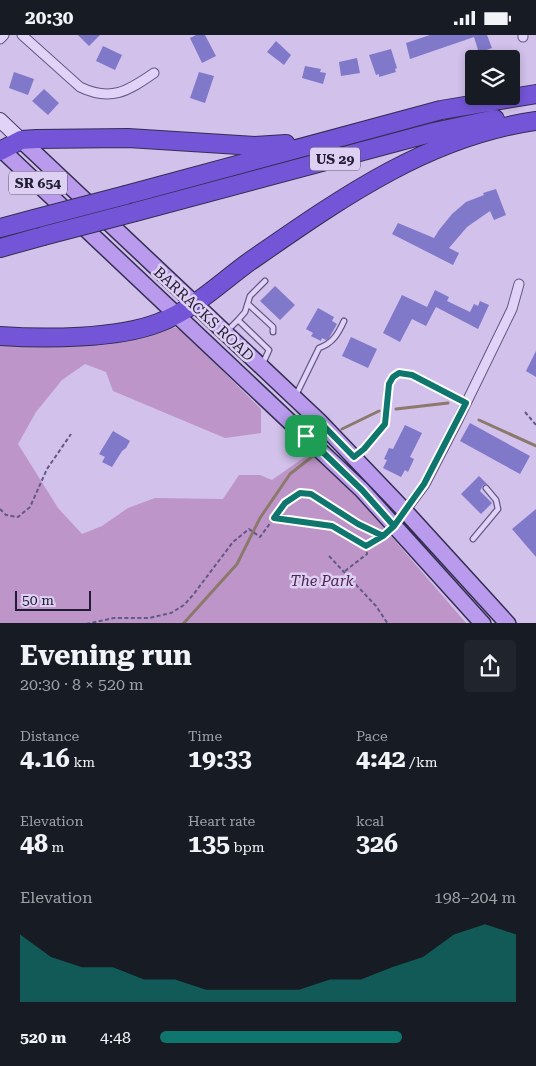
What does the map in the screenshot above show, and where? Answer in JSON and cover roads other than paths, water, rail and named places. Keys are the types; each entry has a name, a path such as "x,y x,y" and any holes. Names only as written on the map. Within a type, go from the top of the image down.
{"highway":[{"name":"US 29","path":"0,228 441,111 536,94"},
{"name":"US 29","path":"0,248 434,132 536,113"},
{"path":"0,336 32,338 78,336 123,331 157,324 195,304 224,280 274,245 392,169 416,157 467,138 536,121"},
{"path":"1,149 21,140 128,138 274,145 304,141 338,132 380,127"}],"main road":[{"name":"BARRACKS ROAD","path":"0,120 319,421 508,623"},
{"name":"BARRACKS ROAD","path":"1,149 362,490 388,531 483,623"}],"street":[{"path":"0,39 4,35"},
{"path":"22,35 80,87 88,91 102,94 122,92 131,89 154,73"},
{"path":"388,531 424,484 512,309 519,284"},
{"path":"306,436 319,421"}],"lane":[{"path":"225,333 245,312 250,296 265,281"},
{"path":"248,303 260,317 273,327 273,332"},
{"path":"238,321 269,347 261,367"},
{"path":"294,398 319,348 330,344 338,335 344,321"},
{"path":"256,338 257,332"},
{"path":"354,457 364,449 385,424 389,384 393,377 399,373 405,372 466,403"},
{"path":"473,539 498,509 496,500 486,488"}],"waterway":[{"path":"396,409 448,403"},
{"path":"342,429 379,411"},
{"path":"479,420 536,446"},
{"path":"184,623 237,564 260,518 290,474 313,456"}],"park label":[{"name":"The Park","path":"322,581"}]}
